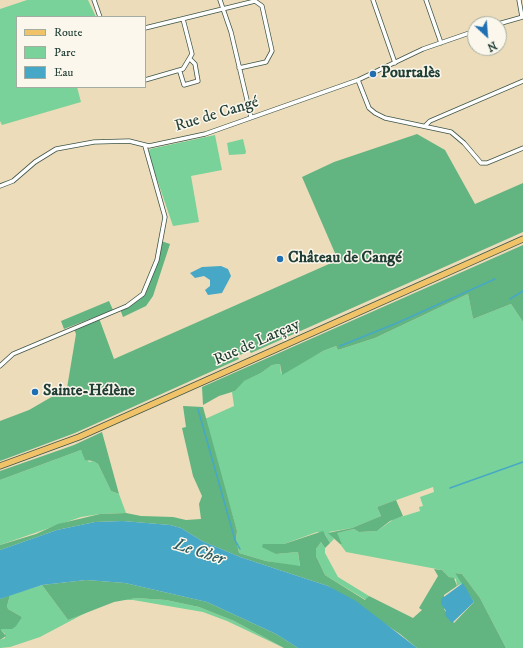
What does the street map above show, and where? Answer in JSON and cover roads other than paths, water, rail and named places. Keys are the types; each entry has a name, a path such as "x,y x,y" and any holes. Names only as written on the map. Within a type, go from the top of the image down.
{"main road":[{"name":"Rue de Larçay","path":"0,466 79,436 523,239"}],"street":[{"path":"94,0 100,16"},
{"path":"220,0 231,32 251,117"},
{"path":"373,0 395,63"},
{"path":"426,0 441,43"},
{"path":"507,21 522,17 519,0"},
{"path":"146,28 254,1 262,6 272,53 266,62 240,68"},
{"path":"146,80 180,72 190,59 192,54 183,19"},
{"name":"Rue de Cangé","path":"0,186 13,181 35,162 56,149 94,142 129,141 145,146 205,134 358,80 441,43 467,34"},
{"path":"180,72 184,85 198,81 195,64 190,59"},
{"path":"358,80 369,108 375,113 385,118 426,125 455,134 479,162 487,163 523,148"},
{"path":"426,125 430,121 523,81"},
{"path":"0,366 13,354 127,306 143,294 157,260 165,217 145,146"}],"water":[{"path":"221,266 228,269 231,276 222,293 208,295 205,290 210,286 210,280 204,276 195,278 190,273 202,267"},
{"name":"Le Cher","path":"123,521 170,525 181,528 202,541 240,557 328,586 356,601 417,648 298,648 276,634 207,602 125,583 86,580 42,585 0,599 0,550 57,530 95,522"},
{"path":"463,583 474,602 452,623 445,615 446,611 441,604 441,599"}],"waterway":[{"path":"340,346 397,323 495,279"},
{"path":"510,299 523,291"},
{"path":"198,409 235,540 240,549"},
{"path":"450,488 523,462"}],"place":[{"name":"Pourtalès","path":"373,74"},
{"name":"Château de Cangé","path":"280,259"},
{"name":"Sainte-Hélène","path":"35,392"}]}
